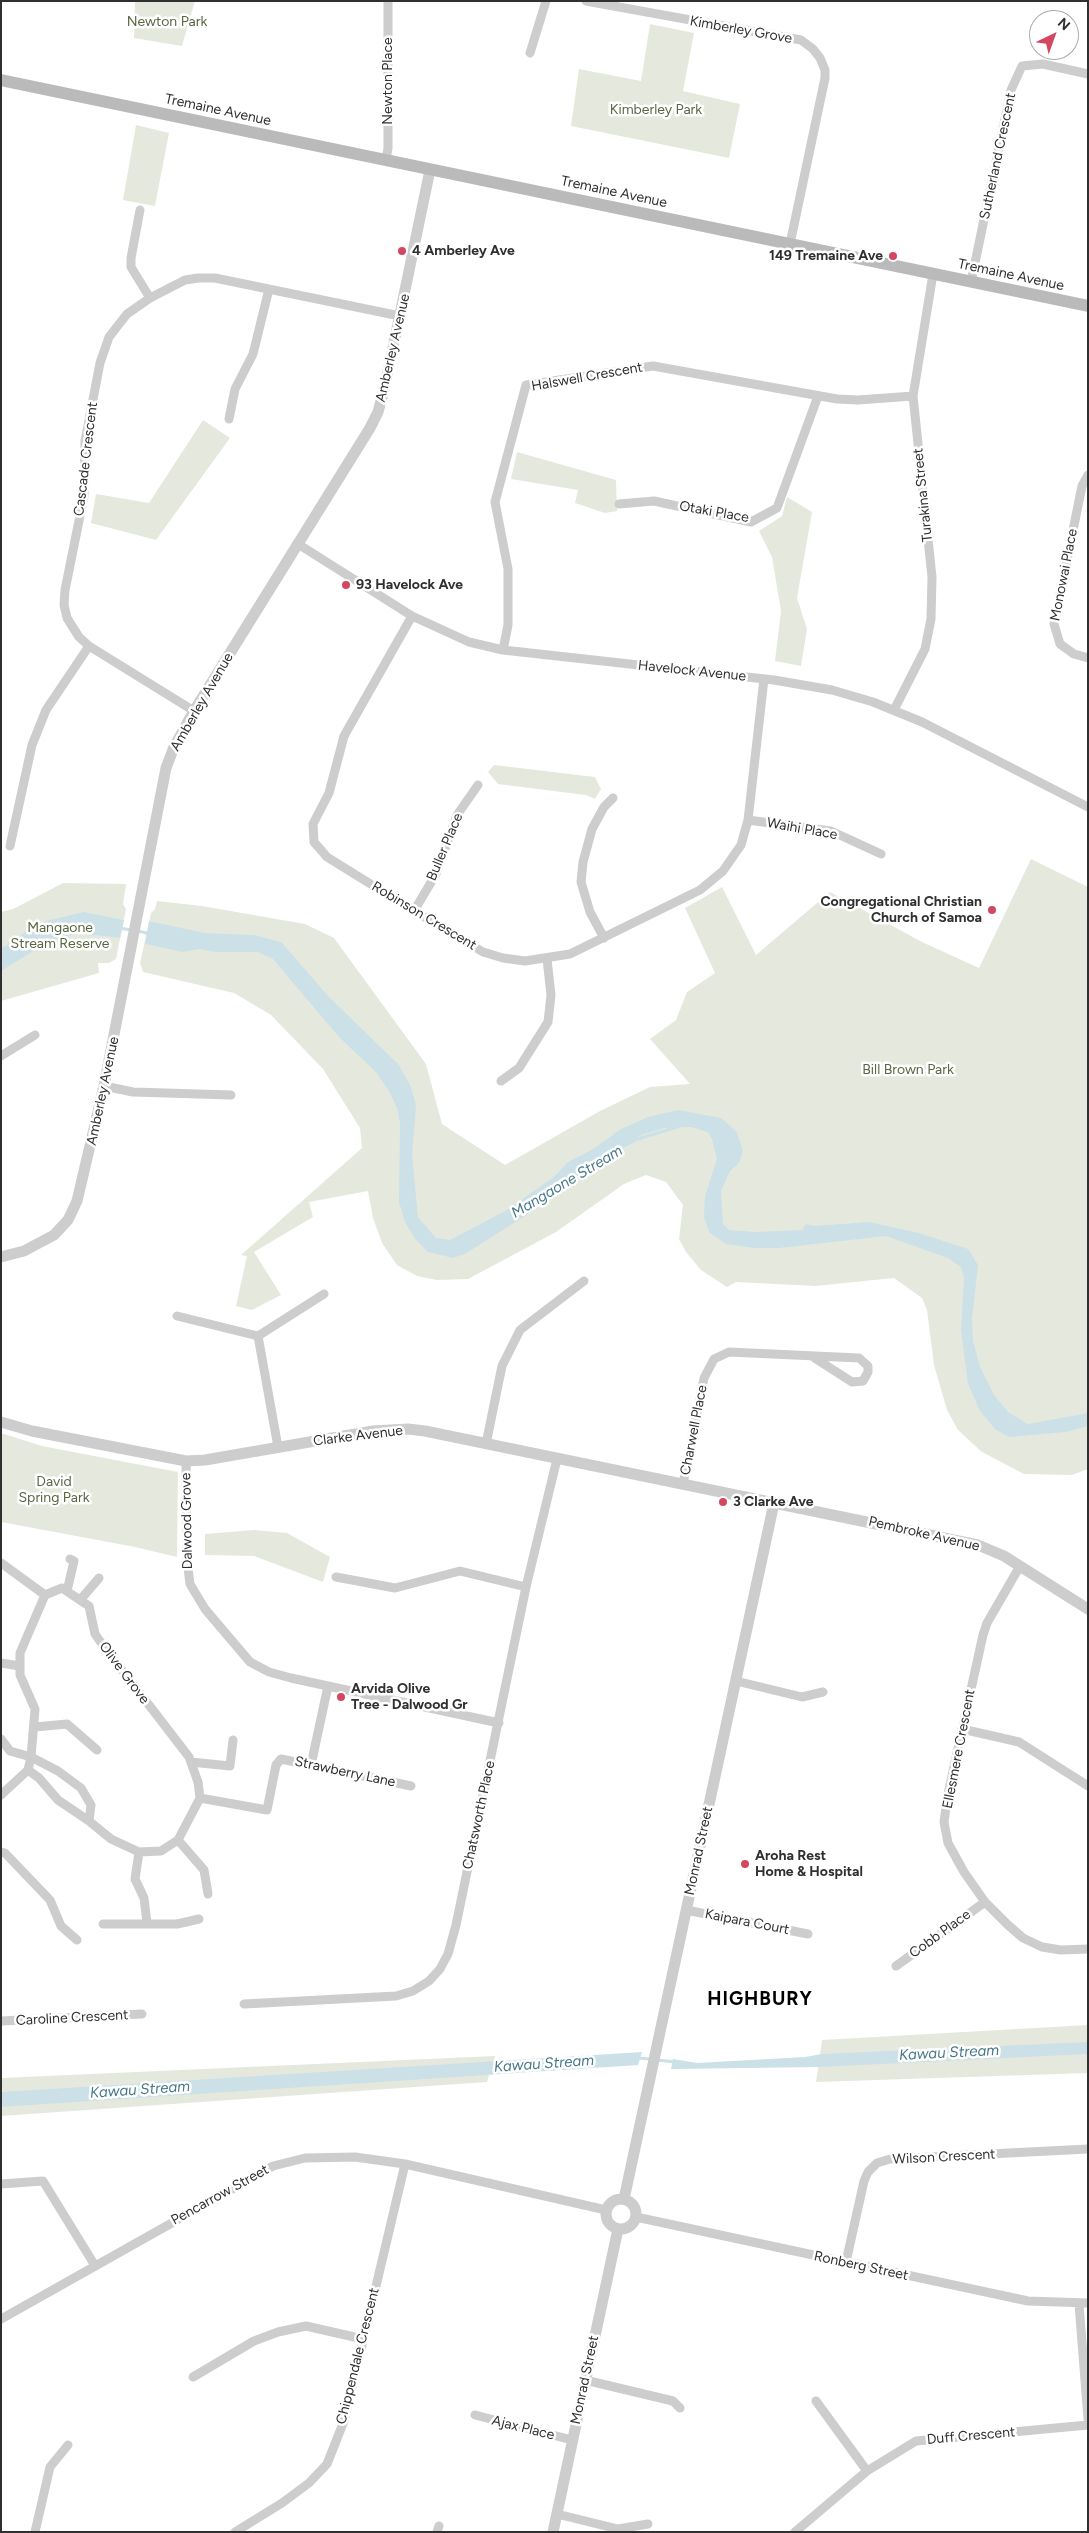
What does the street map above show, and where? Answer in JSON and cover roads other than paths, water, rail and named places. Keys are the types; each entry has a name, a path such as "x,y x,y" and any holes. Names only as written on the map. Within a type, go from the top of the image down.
{"main road":[{"name":"Tremaine Avenue","path":"1,80 1088,306"}],"street":[{"name":"Newton Place","path":"386,160 388,148 388,1"},
{"path":"530,52 546,1"},
{"name":"Kimberley Grove","path":"586,1 801,40 813,49 820,58 826,78 790,244"},
{"name":"Sutherland Crescent","path":"971,282 1011,90 1022,66 1043,64 1088,74"},
{"name":"Amberley Avenue","path":"1,1257 24,1251 54,1235 68,1220 82,1185 104,1086 166,768 174,748 194,711 378,412 430,170"},
{"path":"140,210 131,267 150,298"},
{"name":"Turakina Street","path":"894,710 925,649 931,619 932,578 913,396 934,274"},
{"name":"Cascade Crescent","path":"194,711 89,646 72,628 64,605 64,590 84,496 85,441 100,363 109,337 126,314 150,298 185,280 198,278 215,278 400,316"},
{"path":"229,419 235,390 253,354 269,289"},
{"name":"Halswell Crescent","path":"503,650 508,625 508,569 496,502 526,385 653,366 818,396 858,400 913,396"},
{"name":"Otaki Place","path":"620,504 654,501 751,522 777,508 818,396"},
{"name":"Monowai Place","path":"1088,475 1082,486 1054,624 1060,644 1074,654 1088,658"},
{"name":"Havelock Avenue","path":"298,544 412,616 469,642 503,650 764,679 832,690 894,710 1088,807"},
{"name":"Robinson Crescent","path":"412,616 344,736 329,793 313,824 314,842 328,857 414,911 483,952 503,958 525,961 570,954 700,890 728,865 741,844 748,820 764,679"},
{"path":"10,846 32,745 46,710 89,646"},
{"name":"Buller Place","path":"414,911 436,874 457,815 478,785"},
{"path":"604,938 587,904 581,882 583,862 592,829 604,807 613,798"},
{"name":"Waihi Place","path":"748,820 831,831 881,854"},
{"path":"501,1081 519,1068 548,1022 551,995 547,958"},
{"path":"1,1056 35,1035"},
{"path":"104,1086 133,1092 231,1095"},
{"path":"486,1444 502,1366 516,1336 520,1330 584,1282"},
{"path":"177,1316 258,1336 324,1294"},
{"path":"258,1336 278,1448"},
{"name":"Charwell Place","path":"683,1484 704,1378 714,1359 729,1352 859,1358 868,1366 868,1372 864,1381 852,1382 813,1357"},
{"name":"Clarke Avenue","path":"1,1422 32,1431 186,1461 278,1448 373,1431 408,1429 774,1502"},
{"name":"Chatsworth Place","path":"244,2004 396,1996 413,1991 435,1975 448,1954 456,1925 526,1587 556,1459"},
{"name":"Dalwood Grove","path":"186,1461 187,1572 194,1595 250,1662 269,1672 499,1722"},
{"name":"Pembroke Avenue","path":"774,1502 962,1541 992,1550 1088,1609"},
{"name":"Monrad Street","path":"624,2199 774,1502"},
{"path":"1,1795 28,1770 31,1757 35,1709 20,1675 20,1654 45,1595 62,1588 67,1591 74,1561 70,1559"},
{"path":"1,1563 45,1595"},
{"name":"Ellesmere Crescent","path":"1020,1566 987,1623 962,1728 944,1822 948,1843 985,1902 1023,1938 1042,1947 1061,1950 1088,1949"},
{"path":"336,1577 395,1588 460,1571 526,1587"},
{"path":"81,1600 99,1578"},
{"name":"Olive Grove","path":"67,1591 89,1606 95,1634 191,1762 198,1782 200,1798"},
{"path":"1,1663 20,1666"},
{"path":"736,1681 802,1696 823,1692"},
{"path":"312,1765 328,1686"},
{"path":"34,1727 67,1724 97,1750"},
{"path":"962,1728 1019,1742 1088,1786"},
{"path":"1,1739 10,1751 31,1757 58,1771 81,1788 91,1805 89,1821"},
{"path":"191,1762 230,1766 233,1740"},
{"name":"Strawberry Lane","path":"200,1798 267,1810 276,1765 281,1759 411,1786"},
{"path":"28,1770 39,1778 58,1800 111,1839 139,1852 161,1851 178,1840 200,1798"},
{"path":"178,1840 204,1870 208,1894"},
{"path":"1,1852 5,1853 50,1900 61,1926 77,1940"},
{"path":"139,1852 135,1879 144,1898 148,1923"},
{"name":"Cobb Place","path":"896,1966 985,1902"},
{"name":"Kaipara Court","path":"686,1910 808,1934"},
{"path":"103,1924 191,1923 199,1919"},
{"name":"Caroline Crescent","path":"1,2021 142,2014"},
{"name":"Wilson Crescent","path":"846,2262 864,2181 868,2172 878,2163 890,2159 1088,2149"},
{"name":"Pencarrow Street","path":"1,2319 94,2264 273,2166 305,2158 355,2157 405,2164 606,2210"},
{"name":"Chippendale Crescent","path":"236,2531 282,2503 310,2483 327,2464 344,2421 405,2164"},
{"path":"1,2184 43,2181 94,2264"},
{"path":"624,2199 632,2204 636,2217 632,2225 618,2229 607,2220 606,2210 615,2200 624,2199"},
{"name":"Ronberg Street","path":"636,2217 1028,2301 1084,2304"},
{"name":"Monrad Street","path":"553,2532 618,2229"},
{"path":"1084,2304 1088,2419"},
{"path":"193,2377 254,2341 278,2332 306,2326 363,2339"},
{"path":"586,2380 673,2401 680,2408"},
{"path":"816,2401 866,2472"},
{"name":"Ajax Place","path":"475,2415 572,2440"},
{"name":"Duff Crescent","path":"795,2532 866,2472 916,2441 1088,2425"},
{"path":"35,2532 50,2467 68,2445"},
{"path":"557,2514 618,2529 634,2528 648,2524"}],"water":[{"path":"83,912 124,920 120,938 78,933 48,942 1,971 1,949 34,926"},
{"path":"149,921 204,933 254,935 281,942 329,997 399,1065 411,1087 416,1105 412,1155 418,1217 436,1238 450,1240 507,1210 554,1177 568,1162 593,1149 621,1129 648,1117 678,1110 721,1118 737,1132 743,1151 739,1163 730,1171 721,1191 723,1224 729,1230 756,1232 802,1230 806,1224 815,1226 869,1222 919,1233 968,1249 978,1265 972,1320 973,1341 980,1367 994,1395 1008,1412 1028,1424 1088,1413 1088,1426 1066,1432 1009,1437 995,1429 980,1411 968,1384 961,1330 964,1278 961,1267 948,1258 886,1236 779,1248 754,1248 726,1244 709,1232 704,1217 705,1196 717,1159 712,1139 708,1132 691,1127 664,1128 641,1135 553,1198 465,1254 453,1258 428,1252 416,1240 405,1222 399,1202 400,1123 397,1108 389,1091 376,1072 339,1037 273,959 258,952 216,952 199,949 183,952 145,944"},
{"path":"1088,2042 1088,2054 820,2067 671,2069 673,2059 697,2063 805,2057 822,2054"},
{"path":"642,2052 638,2065 1,2107 1,2092"}],"waterway":[{"name":"Mangaone Stream","path":"118,928 132,930"},
{"name":"Mangaone Stream","path":"138,931 151,934"},
{"name":"Mangaone Stream","path":"624,1146 638,1139 677,1127"},
{"name":"Kawau Stream","path":"637,2058 650,2059"},
{"name":"Kawau Stream","path":"657,2060 675,2062"}],"place":[{"name":"4 Amberley Ave","path":"402,251"},
{"name":"149 Tremaine Ave","path":"893,256"},
{"name":"93 Havelock Ave","path":"346,585"},
{"name":"Congregational Christian Church of Samoa","path":"992,910"},
{"name":"3 Clarke Ave","path":"723,1502"},
{"name":"Arvida Olive Tree - Dalwood Gr","path":"341,1697"},
{"name":"Aroha Rest Home & Hospital","path":"745,1864"}],"district":[{"name":"HIGHBURY","path":"760,1999"}],"park label":[{"name":"Newton Park","path":"167,22"},
{"name":"Kimberley Park","path":"656,110"},
{"name":"Mangaone Stream Reserve","path":"60,936"},
{"name":"Bill Brown Park","path":"908,1070"},
{"name":"David Spring Park","path":"54,1490"}]}
